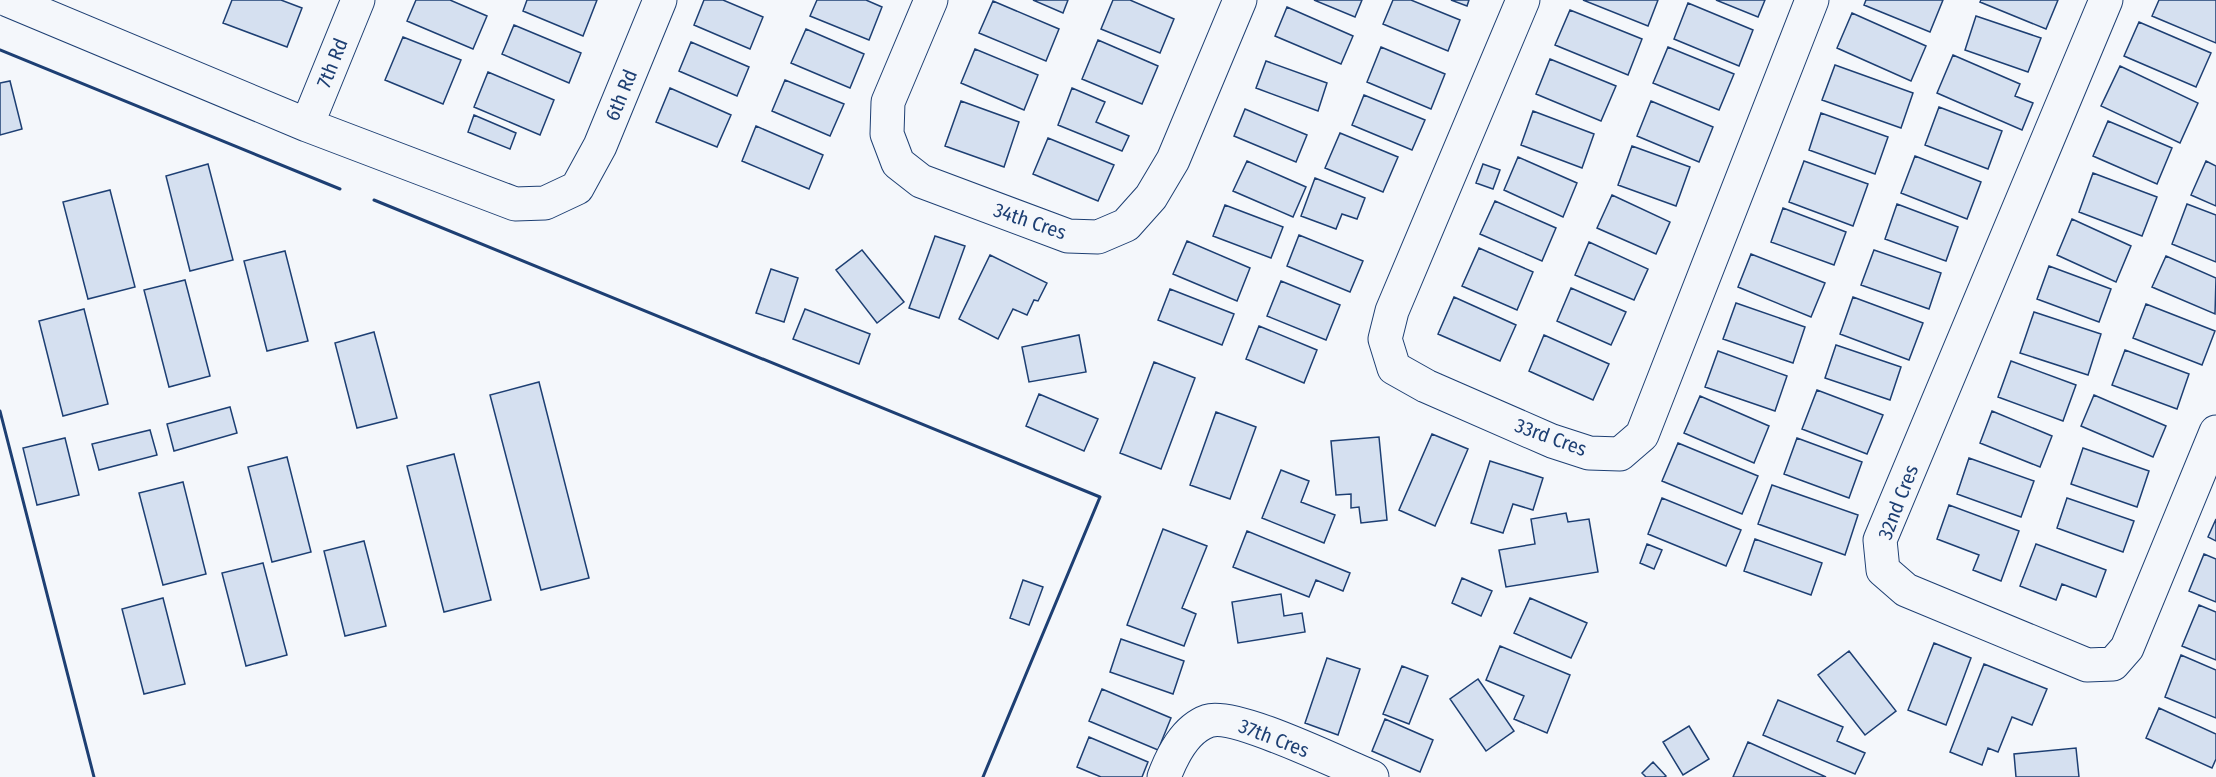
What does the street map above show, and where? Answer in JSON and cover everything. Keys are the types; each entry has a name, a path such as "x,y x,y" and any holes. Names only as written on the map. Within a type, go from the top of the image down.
{"street":[{"path":"8,0 68,11 307,125"},
{"name":"7th Rd","path":"307,125 358,0"},
{"name":"6th Rd","path":"307,125 515,204 545,203 577,188 600,146 660,0"},
{"name":"34th Cres","path":"932,0 888,102 887,134 898,163 921,181 1068,236 1098,237 1126,225 1150,197 1173,160 1240,0"},
{"name":"33rd Cres","path":"1523,0 1392,310 1385,339 1394,368 1426,386 1552,441 1589,453 1620,454 1642,435 1812,0"},
{"name":"32nd Cres","path":"2106,0 1880,540 1883,570 1906,590 2077,661 2087,665 2113,664 2127,648 2216,432"},
{"name":"37th Cres","path":"1164,777 1184,738 1209,721 1232,722 1257,729 1372,777"}],"building":[{"path":"232,0 281,0 302,8 287,47 223,23"},
{"path":"416,0 450,0 487,16 473,49 407,21"},
{"path":"527,0 597,0 583,36 523,11"},
{"path":"704,0 723,0 763,17 750,49 694,25"},
{"path":"817,0 866,0 882,7 869,40 810,16"},
{"path":"1033,0 1068,0 1063,13"},
{"path":"1113,0 1130,0 1174,19 1160,53 1101,29"},
{"path":"1314,0 1362,0 1355,17"},
{"path":"1393,0 1411,0 1460,20 1448,51 1383,24"},
{"path":"1451,0 1469,0 1467,6"},
{"path":"1583,0 1658,0 1648,26"},
{"path":"1716,0 1765,0 1758,17"},
{"path":"1866,0 1943,0 1930,32 1864,5"},
{"path":"1981,0 2058,0 2046,29 1980,2"},
{"path":"2159,0 2216,0 2216,43 2152,16"},
{"path":"993,1 1059,29 1046,61 979,33"},
{"path":"1688,3 1753,30 1739,66 1674,39"},
{"path":"1287,7 1353,36 1341,64 1275,36"},
{"path":"1570,10 1642,39 1628,75 1555,45"},
{"path":"1852,13 1926,46 1911,81 1837,48"},
{"path":"1976,16 2041,38 2028,72 1965,50"},
{"path":"2139,22 2211,53 2196,87 2124,56"},
{"path":"514,25 581,53 569,83 502,54"},
{"path":"806,29 864,54 850,88 791,63"},
{"path":"403,37 461,60 443,104 385,80"},
{"path":"1098,40 1158,66 1142,104 1082,79"},
{"path":"691,42 749,67 737,96 679,71"},
{"path":"1381,47 1445,74 1431,109 1367,82"},
{"path":"1668,47 1734,74 1719,110 1653,83"},
{"path":"975,49 1038,75 1024,110 961,83"},
{"path":"1953,55 2020,84 2015,96 2033,103 2022,130 1937,93"},
{"path":"1550,59 1616,86 1601,121 1536,94"},
{"path":"1266,61 1327,83 1318,111 1256,88"},
{"path":"1835,65 1913,93 1901,128 1822,100"},
{"path":"2120,66 2198,103 2180,143 2101,106"},
{"path":"488,72 554,100 540,135 474,107"},
{"path":"785,80 844,104 830,136 772,111"},
{"path":"10,81 22,129 0,135 0,83"},
{"path":"670,88 731,115 717,147 656,122"},
{"path":"1072,88 1105,102 1096,122 1129,136 1122,151 1058,125"},
{"path":"1364,95 1425,120 1412,150 1352,125"},
{"path":"961,101 1019,122 1004,167 945,146"},
{"path":"1651,101 1713,127 1699,162 1637,136"},
{"path":"1939,107 2002,131 1988,169 1925,145"},
{"path":"1245,109 1307,135 1296,162 1234,136"},
{"path":"1533,111 1594,134 1582,168 1521,145"},
{"path":"1821,113 1888,137 1875,174 1809,150"},
{"path":"474,115 516,133 510,149 468,132"},
{"path":"2108,121 2172,148 2157,184 2093,156"},
{"path":"756,126 823,155 809,189 742,161"},
{"path":"1340,133 1398,157 1383,192 1325,168"},
{"path":"1048,138 1114,165 1098,201 1033,174"},
{"path":"1632,146 1690,167 1676,206 1618,185"},
{"path":"1915,156 1981,182 1967,219 1901,193"},
{"path":"1518,157 1577,183 1563,217 1504,190"},
{"path":"1247,161 1306,187 1293,217 1233,191"},
{"path":"1804,161 1868,184 1853,226 1789,202"},
{"path":"2206,161 2216,166 2216,206 2191,195"},
{"path":"208,164 233,260 190,271 166,176"},
{"path":"1483,164 1500,170 1493,189 1476,183"},
{"path":"2093,173 2157,197 2142,236 2079,212"},
{"path":"1315,178 1365,198 1357,219 1342,214 1336,229 1301,216"},
{"path":"110,190 135,287 88,299 63,202"},
{"path":"1612,195 1670,222 1656,254 1597,228"},
{"path":"1495,201 1556,228 1542,261 1480,234"},
{"path":"1897,204 1958,227 1946,261 1885,239"},
{"path":"2187,204 2216,215 2216,262 2172,244"},
{"path":"1225,205 1283,227 1271,258 1213,236"},
{"path":"1783,208 1846,232 1834,265 1771,242"},
{"path":"2072,219 2131,246 2116,282 2057,255"},
{"path":"1299,235 1363,261 1350,292 1287,266"},
{"path":"935,236 965,246 939,318 909,308"},
{"path":"1187,241 1250,268 1237,301 1173,274"},
{"path":"1589,242 1648,269 1634,300 1575,275"},
{"path":"1479,248 1533,272 1517,310 1462,286"},
{"path":"862,250 904,302 877,323 836,270"},
{"path":"1874,250 1941,273 1929,309 1861,285"},
{"path":"285,251 308,341 267,351 244,261"},
{"path":"1751,254 1825,283 1811,317 1738,287"},
{"path":"990,255 1047,283 1038,301 1034,300 1027,315 1013,309 998,339 959,319"},
{"path":"2166,256 2216,278 2215,314 2152,287"},
{"path":"2049,266 2111,289 2099,322 2037,299"},
{"path":"771,269 798,278 784,322 756,313"},
{"path":"185,280 210,376 169,387 144,290"},
{"path":"1281,281 1340,305 1326,340 1267,316"},
{"path":"1571,288 1626,312 1611,345 1557,321"},
{"path":"1170,289 1234,314 1222,345 1158,320"},
{"path":"1454,297 1516,325 1500,361 1438,334"},
{"path":"1853,297 1923,323 1909,360 1840,334"},
{"path":"1736,303 1805,327 1793,363 1723,339"},
{"path":"2146,304 2215,331 2202,365 2133,338"},
{"path":"84,309 108,404 63,416 39,321"},
{"path":"805,309 870,334 859,364 793,339"},
{"path":"2034,312 2101,334 2088,375 2020,353"},
{"path":"1259,326 1317,350 1304,383 1246,359"},
{"path":"374,332 397,418 357,428 335,343"},
{"path":"1079,335 1086,372 1029,382 1022,347"},
{"path":"1544,335 1609,364 1593,400 1529,371"},
{"path":"1836,345 1901,367 1890,400 1825,378"},
{"path":"2125,350 2189,374 2177,409 2112,385"},
{"path":"1718,351 1787,376 1775,411 1705,387"},
{"path":"2011,361 2076,385 2063,421 1998,397"},
{"path":"1154,362 1195,378 1161,469 1120,453"},
{"path":"539,382 589,578 541,590 490,395"},
{"path":"1817,390 1883,415 1867,454 1802,429"},
{"path":"1039,394 1098,419 1084,451 1026,426"},
{"path":"2094,395 2166,426 2153,457 2081,426"},
{"path":"1700,396 1769,426 1754,463 1684,433"},
{"path":"230,407 237,433 174,451 167,424"},
{"path":"1992,411 2052,436 2040,467 1980,443"},
{"path":"1216,412 1256,427 1230,499 1190,485"},
{"path":"150,430 157,455 99,470 92,444"},
{"path":"1432,434 1468,449 1435,526 1399,510"},
{"path":"1379,437 1387,520 1361,523 1359,507 1351,508 1351,494 1336,495 1331,441"},
{"path":"65,438 79,495 37,505 23,448"},
{"path":"1797,438 1862,462 1849,498 1784,474"},
{"path":"1678,443 1758,476 1742,514 1662,481"},
{"path":"2083,448 2149,471 2137,507 2071,484"},
{"path":"454,454 491,600 444,612 407,466"},
{"path":"287,457 311,552 272,562 248,467"},
{"path":"1969,458 2034,481 2021,517 1957,494"},
{"path":"1490,461 1543,478 1533,510 1513,504 1503,533 1471,523"},
{"path":"1281,470 1309,481 1301,502 1335,515 1324,543 1262,518"},
{"path":"183,482 206,574 163,585 139,493"},
{"path":"1772,485 1858,515 1845,555 1758,524"},
{"path":"1662,498 1741,530 1726,566 1648,534"},
{"path":"2067,498 2134,521 2123,552 2057,528"},
{"path":"1949,505 2019,531 2001,581 1973,570 1979,555 1937,539"},
{"path":"1566,513 1568,522 1589,519 1598,572 1506,587 1499,550 1535,544 1531,519"},
{"path":"2216,519 2216,541 2208,537"},
{"path":"1163,529 1207,546 1182,608 1196,614 1184,646 1127,625"},
{"path":"1247,531 1350,573 1343,591 1316,580 1309,597 1233,567"},
{"path":"1755,539 1822,563 1811,595 1744,571"},
{"path":"364,541 386,626 345,636 324,551"},
{"path":"1647,544 1662,550 1654,569 1640,563"},
{"path":"2036,544 2106,570 2096,597 2062,584 2056,600 2020,586"},
{"path":"2204,554 2216,559 2216,602 2189,591"},
{"path":"263,563 287,655 246,666 222,573"},
{"path":"1462,578 1492,591 1481,616 1452,603"},
{"path":"1023,580 1043,587 1029,625 1010,618"},
{"path":"1281,594 1284,616 1302,613 1305,632 1238,643 1232,602"},
{"path":"163,598 185,684 144,694 122,609"},
{"path":"1530,598 1587,623 1571,658 1514,633"},
{"path":"2199,605 2216,612 2216,660 2182,646"},
{"path":"1121,639 1184,661 1173,694 1110,672"},
{"path":"1934,643 1971,658 1946,725 1908,710"},
{"path":"1500,646 1570,675 1547,733 1514,719 1524,696 1486,680"},
{"path":"1849,651 1896,711 1865,735 1818,675"},
{"path":"2181,655 2216,670 2216,718 2165,697"},
{"path":"1327,658 1360,669 1338,735 1305,723"},
{"path":"1984,664 2047,689 2032,725 2012,717 1998,752 1988,748 1982,765 1950,752"},
{"path":"1402,666 1428,676 1409,724 1383,714"},
{"path":"1478,679 1514,731 1486,751 1450,699"},
{"path":"1102,689 1171,718 1158,750 1089,721"},
{"path":"1778,700 1843,727 1837,741 1865,753 1855,774 1763,735"},
{"path":"2159,708 2216,734 2216,759 2212,768 2146,738"},
{"path":"1385,719 1433,740 1420,772 1372,751"},
{"path":"1689,726 1709,759 1683,775 1663,742"},
{"path":"1089,737 1148,762 1142,777 1101,777 1077,767"},
{"path":"1748,742 1826,777 1733,777"},
{"path":"2076,748 2079,777 2016,777 2014,754"},
{"path":"1653,762 1666,776 1646,777 1642,773"}],"wall":[{"path":"0,50 340,189"},
{"path":"374,200 1100,497 983,777"},
{"path":"0,411 94,777"}]}
